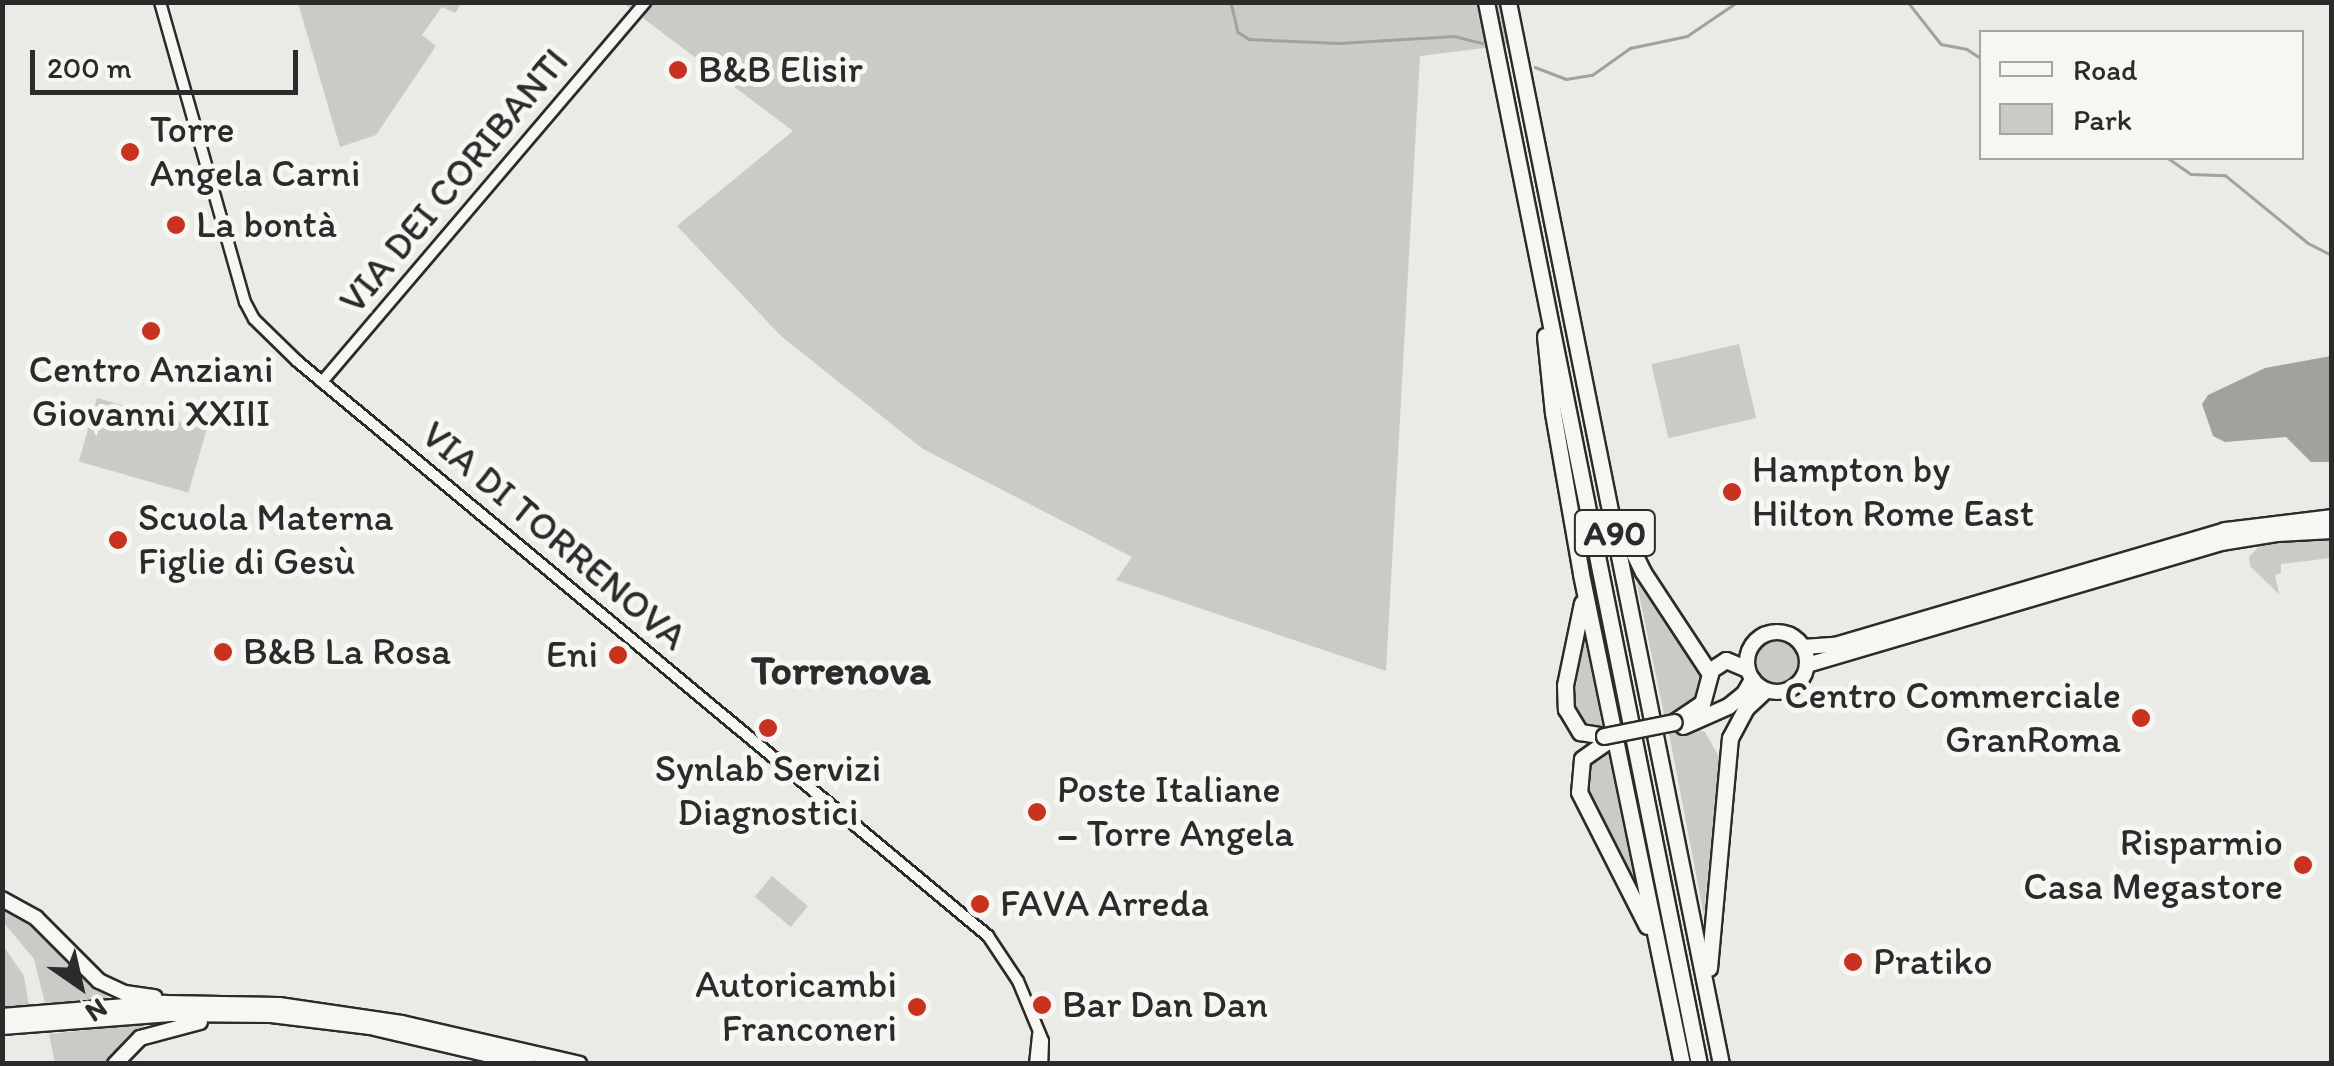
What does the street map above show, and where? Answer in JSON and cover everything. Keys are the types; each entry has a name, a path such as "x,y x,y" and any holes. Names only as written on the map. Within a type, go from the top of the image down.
{"highway":[{"name":"A90","path":"1486,2 1699,1064"},
{"name":"A90","path":"1508,2 1721,1064"},
{"path":"1541,272 1551,401 1581,574 1682,1064"},
{"path":"1604,476 1638,564 1709,671 1704,701 1674,725"},
{"path":"1581,574 1582,614 1567,674 1565,704 1576,730 1605,739 1674,725 1728,706 1746,691 1749,674 1726,660 1709,671"},
{"path":"1710,1007 1710,929 1728,746 1739,717 1765,690"},
{"path":"1605,739 1582,759 1578,792 1643,912 1668,992"}],"main road":[{"path":"1804,648 1835,644 2015,596 2234,528 2332,517"},
{"path":"2096,573 2228,542 2332,532"},
{"path":"1807,664 2015,596"},
{"path":"1768,633 1791,635 1804,648 1807,664 1794,687 1780,692 1765,690 1749,674 1750,648 1768,633"},
{"path":"2,899 40,922 98,981 130,994 185,1003"},
{"path":"50,1018 185,1003 279,1005 352,1014 578,1064"},
{"path":"115,1064 133,1042 166,1027 259,1014"},
{"path":"3,1021 259,1014 370,1027 528,1064"}],"street":[{"name":"VIA DI TORRENOVA","path":"160,2 247,308 274,341 988,936 1010,965 1038,1032 1038,1064"},
{"name":"VIA DEI CORIBANTI","path":"322,382 645,2"}],"green space":[{"path":"298,2 462,3 455,13 442,7 422,35 436,46 376,135 340,147"},
{"path":"623,3 1516,3 1525,43 1420,56 1386,671 1116,580 1132,557 923,449 781,336 677,226 793,131"},
{"path":"1739,344 1756,418 1668,438 1651,364"},
{"path":"97,398 207,429 188,493 79,461"},
{"path":"2331,538 2331,558 2281,564 2281,573 2275,575 2279,594 2250,566 2249,557 2260,545"},
{"path":"1638,573 1704,670 1701,697 1665,719 1635,575"},
{"path":"1585,621 1602,727 1584,725 1573,709"},
{"path":"1776,639 1792,646 1799,662 1792,678 1776,685 1760,678 1753,662 1760,646"},
{"path":"1691,727 1705,732 1719,757 1704,916 1669,733"},
{"path":"1608,748 1637,885 1592,800 1587,781 1591,760"},
{"path":"772,876 808,906 791,927 755,897"},
{"path":"2,907 27,920 110,999 45,1003 34,959 3,922"},
{"path":"2,944 24,976 29,1006 3,1009"},
{"path":"146,1024 110,1063 55,1063 49,1034"}],"shaded area":[{"path":"2331,356 2331,462 2311,462 2286,437 2225,442 2213,436 2202,404 2208,395 2265,368"}],"waterway":[{"path":"1231,2 1238,32 1249,39 1339,43 1454,36 1482,43"},
{"path":"1535,67 1566,79 1592,75 1630,48 1687,36 1737,2"},
{"path":"1908,2 1941,44 1967,49 1979,57"},
{"path":"2171,160 2191,174 2225,175 2308,243 2332,255"}],"place":[{"name":"B&B Elisir","path":"678,70"},
{"name":"Torre Angela Carni","path":"130,152"},
{"name":"La bontà","path":"176,225"},
{"name":"Centro Anziani Giovanni XXIII","path":"151,331"},
{"name":"Hampton by Hilton Rome East","path":"1732,492"},
{"name":"Scuola Materna Figlie di Gesù","path":"118,540"},
{"name":"B&B La Rosa","path":"223,652"},
{"name":"Eni","path":"618,655"},
{"name":"Centro Commerciale GranRoma","path":"2141,718"},
{"name":"Synlab Servizi Diagnostici","path":"768,728"},
{"name":"Poste Italiane – Torre Angela","path":"1037,812"},
{"name":"Risparmio Casa Megastore","path":"2303,865"},
{"name":"FAVA Arreda","path":"980,904"},
{"name":"Pratiko","path":"1853,962"},
{"name":"Bar Dan Dan","path":"1042,1005"},
{"name":"Autoricambi Franconeri","path":"917,1007"}],"district":[{"name":"Torrenova","path":"841,670"}]}
